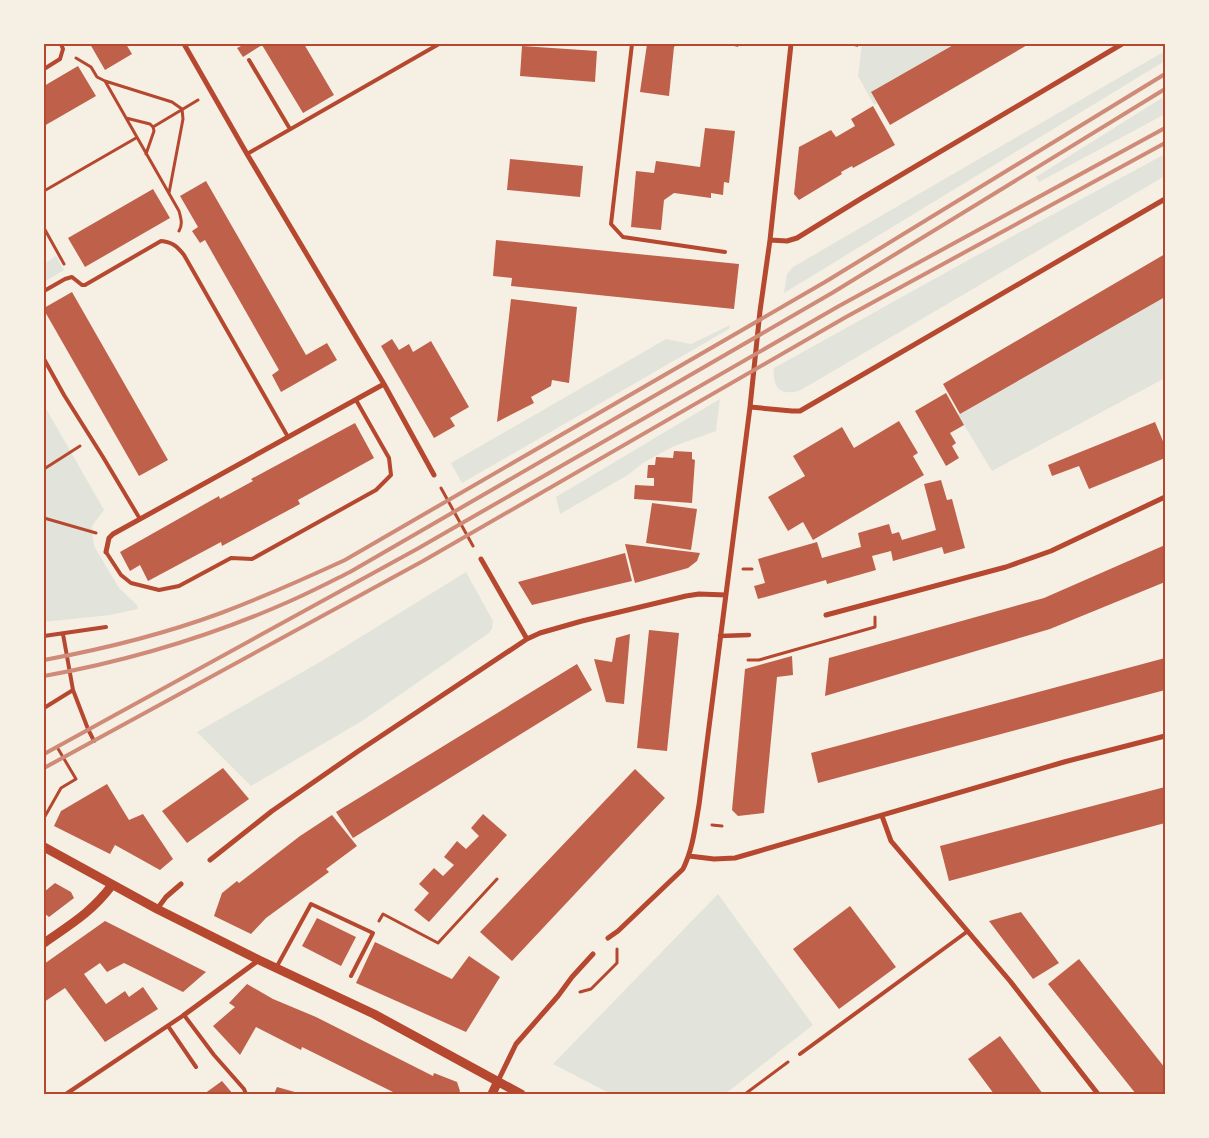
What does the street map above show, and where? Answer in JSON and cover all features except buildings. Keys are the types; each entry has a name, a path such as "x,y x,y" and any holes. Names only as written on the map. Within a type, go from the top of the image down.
{"street":[{"path":"184,44 246,154 384,384 434,475"},
{"path":"608,938 618,931 663,886 683,869 690,856 699,805 750,407 791,44"},
{"path":"770,240 787,241 797,238 1122,44"},
{"path":"750,407 792,412 800,411 1165,199"},
{"path":"106,552 109,538 140,519 384,384"},
{"path":"826,615 1006,567 1033,558 1165,497"},
{"path":"481,560 527,639"},
{"path":"210,860 272,811 356,752 527,639 540,633 582,621 686,596 699,594 726,595"},
{"path":"720,636 749,636"},
{"path":"690,856 714,859 735,858 1064,762 1165,736"},
{"path":"882,816 890,841 1034,1010 1098,1094"},
{"path":"44,847 157,909 374,1014 521,1094"},
{"path":"157,909 166,897 181,884"},
{"path":"44,943 87,913 101,900 112,885"},
{"path":"492,1094 516,1044 593,954"},
{"path":"66,1094 168,1026 259,960"}],"lane":[{"path":"44,69 60,59 63,49 61,44"},
{"path":"246,154 439,44"},
{"path":"632,44 610,224 623,238 725,252"},
{"path":"249,60 290,129"},
{"path":"44,291 72,277 82,285 85,285 161,242 170,242 178,247 184,255 288,437"},
{"path":"44,359 140,519"},
{"path":"106,552 121,575 131,583 159,590 179,586 231,558 252,559 376,490 391,475 389,458 356,400"},
{"path":"44,636 106,627"},
{"path":"63,634 73,690 94,740"},
{"path":"44,708 73,690"},
{"path":"276,968 311,904 373,933 351,976"},
{"path":"800,1054 968,931"},
{"path":"184,1014 246,1094"},
{"path":"168,1026 196,1067"}],"path":[{"path":"63,49 91,67 97,77 172,102 182,109 183,119 169,194"},
{"path":"105,81 179,211 182,219 181,227 170,242"},
{"path":"154,126 212,92"},
{"path":"125,118 154,126"},
{"path":"146,154 154,126"},
{"path":"44,191 136,138"},
{"path":"44,228 72,277"},
{"path":"44,469 90,438"},
{"path":"444,493 474,546"},
{"path":"44,518 88,532"},
{"path":"748,660 759,660 875,627 875,601"},
{"path":"44,818 61,788 76,779 56,747"},
{"path":"709,825 722,826"},
{"path":"373,933 383,914 438,943 497,879"},
{"path":"745,1094 800,1054"}],"shaded area":[{"path":"862,44 955,44 871,92 877,103 874,105 858,76"},
{"path":"1165,51 1165,61 784,293 787,274 793,267"},
{"path":"1165,96 1165,114 1039,182 1036,177"},
{"path":"1165,154 1165,176 801,390 788,392 776,386 774,368"},
{"path":"56,256 64,270 44,282 44,264"},
{"path":"1165,297 1165,378 992,471 958,415"},
{"path":"730,325 729,329 462,483 451,463 666,339 691,344"},
{"path":"720,399 716,431 674,446 560,514 556,497"},
{"path":"44,405 104,510 92,526 94,546 119,588 137,605 138,609 110,615 44,622"},
{"path":"466,572 493,621 492,629 489,633 362,721 251,786 197,732 320,662"},
{"path":"718,894 813,1025 725,1094 611,1094 553,1064"}],"railway":[{"path":"44,660 89,651 178,628 268,594 345,560 825,282 1165,74"},
{"path":"44,676 137,655 229,626 288,602 350,572 832,293 1165,89"},
{"path":"44,754 417,549 839,306 1165,128"},
{"path":"44,768 423,561 846,317 1165,143"}]}
